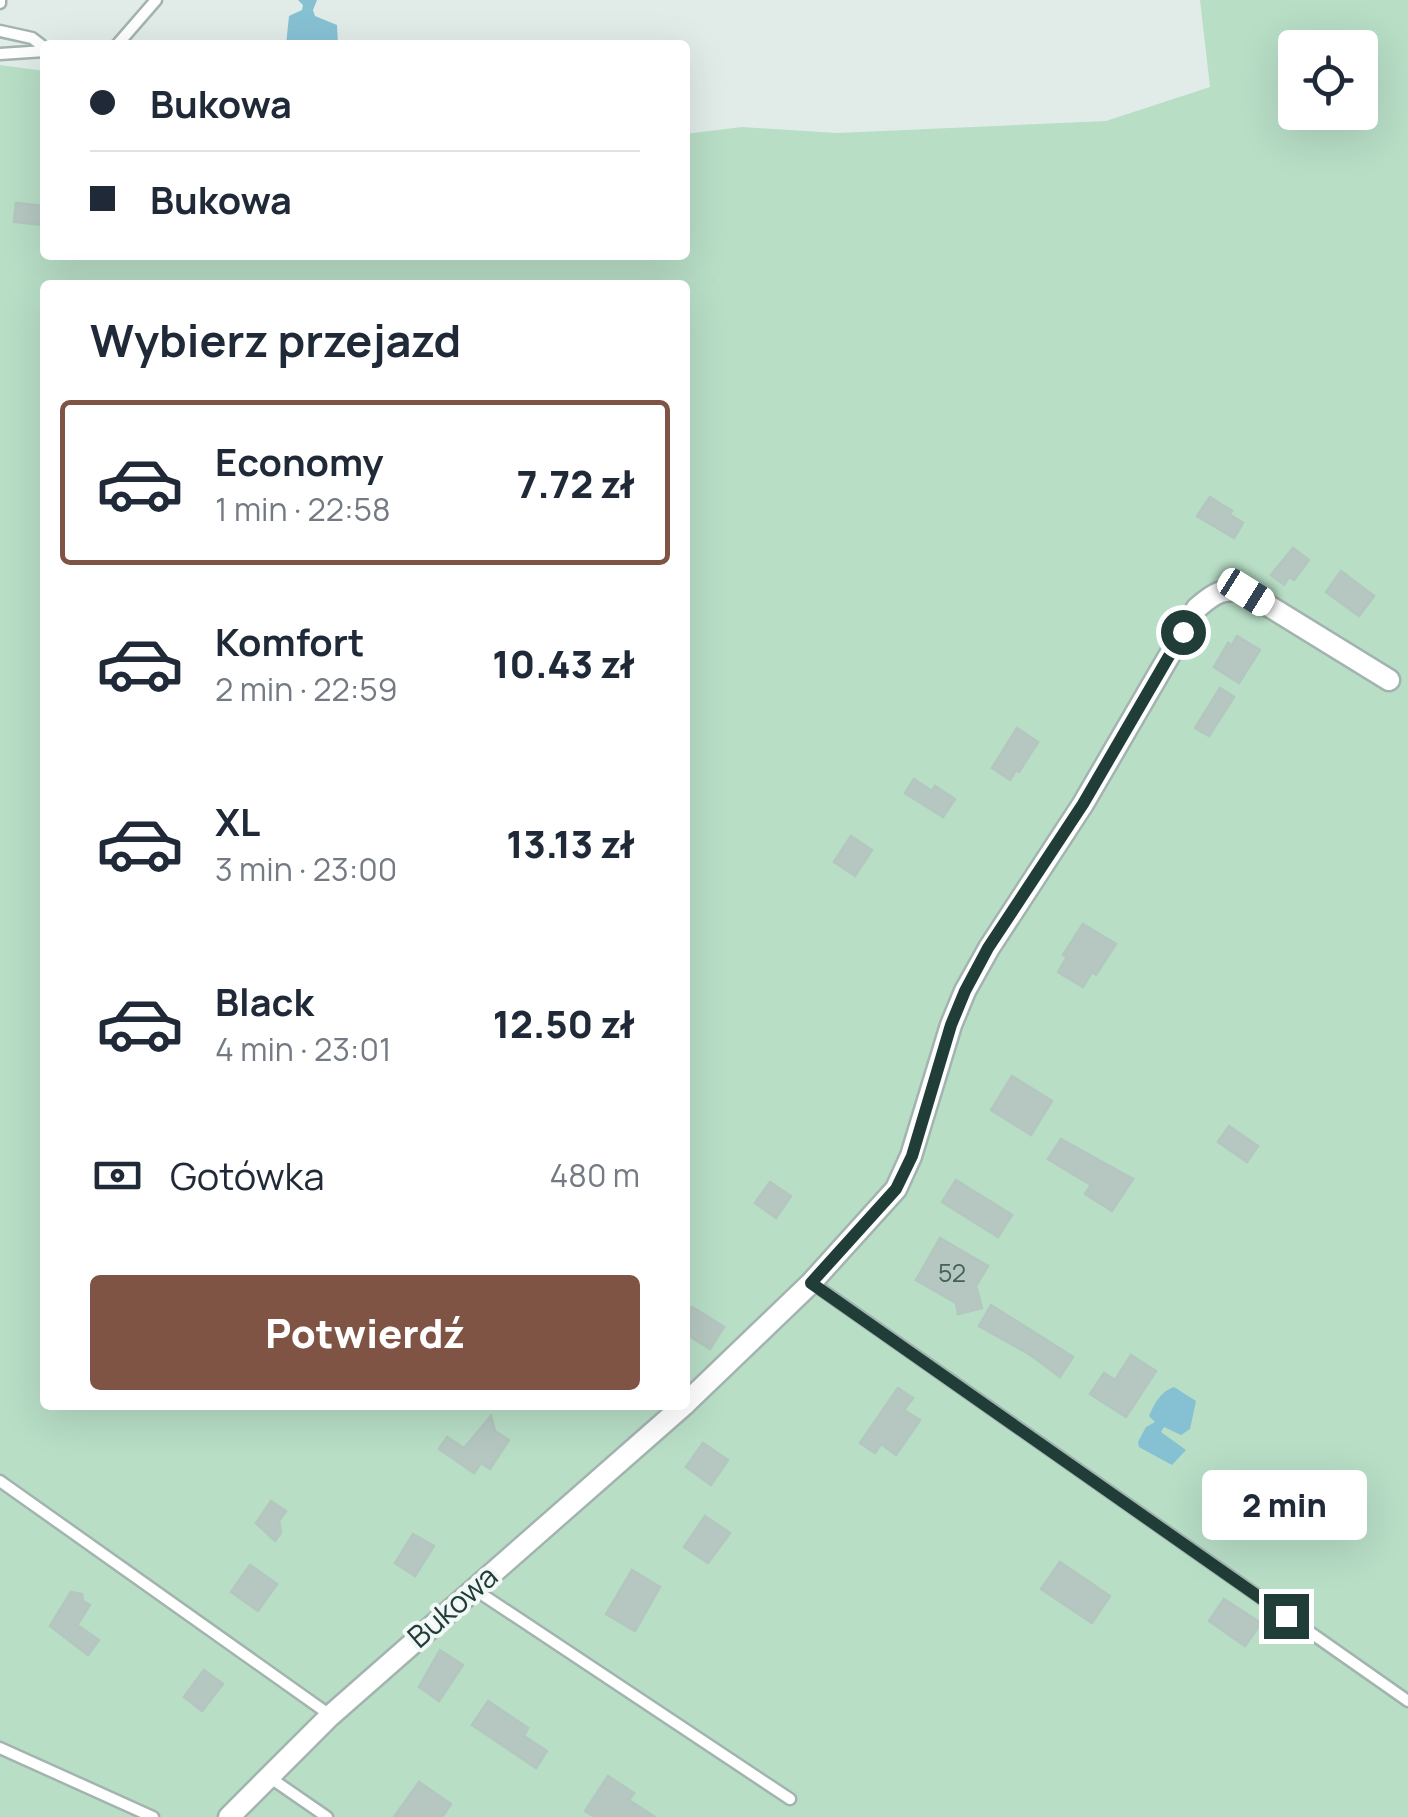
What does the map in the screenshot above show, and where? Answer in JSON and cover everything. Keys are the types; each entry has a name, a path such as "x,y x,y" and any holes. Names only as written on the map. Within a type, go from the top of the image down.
{"street":[{"name":"Bukowa","path":"690,1400 811,1283 896,1189 912,1156 965,991 988,948 1083,804 1197,608 1213,594 1229,588 1246,592 1389,680"},
{"name":"Bukowa","path":"228,1817 330,1716 679,1410"}],"lane":[{"path":"121,40 156,0"},
{"path":"0,30 32,38 40,45"},
{"path":"0,54 40,50"},
{"path":"811,1283 1408,1701"},
{"path":"0,1482 330,1716"},
{"path":"474,1589 790,1799"},
{"path":"0,1748 153,1817"},
{"path":"269,1777 327,1817"}],"green space":[{"path":"1200,0 1408,0 1408,1817 0,1817 0,65 40,70 40,260 690,260 690,133 742,127 837,133 1106,121 1210,87"}],"water":[{"path":"298,0 317,0 315,16 337,25 338,40 287,40 289,16 302,10"},
{"path":"1174,1387 1196,1401 1190,1429 1181,1435 1164,1427 1161,1432 1186,1450 1172,1465 1139,1447 1138,1442 1146,1427 1155,1422 1149,1416 1156,1403"}],"building":[{"path":"16,203 40,205 40,225 14,222"},
{"path":"1210,497 1243,523 1234,538 1197,516"},
{"path":"1293,548 1309,560 1294,580 1289,577 1284,585 1271,575"},
{"path":"1341,571 1374,596 1359,616 1326,592"},
{"path":"1237,636 1260,650 1239,683 1214,667 1228,643 1232,645"},
{"path":"1220,688 1234,697 1209,736 1195,728"},
{"path":"1017,728 1038,742 1010,780 992,768"},
{"path":"914,779 955,799 943,817 905,793"},
{"path":"851,836 872,850 855,876 834,862"},
{"path":"1083,924 1116,944 1096,975 1092,972 1083,987 1058,972 1067,957 1063,955"},
{"path":"1012,1076 1052,1101 1031,1135 991,1110"},
{"path":"1229,1126 1258,1146 1247,1162 1218,1142"},
{"path":"1061,1139 1133,1179 1112,1211 1085,1194 1091,1185 1048,1159"},
{"path":"956,1180 1012,1215 998,1237 942,1202"},
{"path":"770,1182 791,1196 776,1218 755,1203"},
{"path":"940,1238 988,1266 976,1286 982,1308 958,1314 956,1303 916,1280"},
{"path":"991,1305 1073,1357 1060,1377 979,1326"},
{"path":"692,1307 724,1327 710,1349 690,1336"},
{"path":"1131,1355 1156,1371 1126,1417 1090,1394 1104,1373 1115,1380"},
{"path":"898,1388 913,1398 904,1410 920,1420 896,1455 881,1444 875,1453 860,1443"},
{"path":"491,1416 495,1431 509,1440 490,1469 481,1463 474,1473 439,1449 447,1437 464,1448"},
{"path":"703,1443 728,1460 711,1485 686,1467"},
{"path":"271,1501 286,1511 279,1521 281,1533 275,1541 256,1523"},
{"path":"705,1516 730,1533 708,1563 684,1547"},
{"path":"413,1534 434,1546 415,1576 395,1563"},
{"path":"1060,1562 1110,1596 1092,1623 1041,1589"},
{"path":"250,1565 277,1584 258,1611 231,1592"},
{"path":"632,1570 660,1587 635,1631 606,1614"},
{"path":"71,1592 82,1594 83,1601 90,1605 77,1625 99,1640 88,1655 50,1626"},
{"path":"1224,1599 1261,1623 1245,1646 1209,1621"},
{"path":"440,1650 463,1665 439,1701 419,1687"},
{"path":"204,1670 223,1684 202,1711 184,1697"},
{"path":"488,1701 528,1728 524,1736 547,1751 536,1768 472,1725"},
{"path":"608,1776 634,1793 629,1800 655,1817 595,1817 585,1811"},
{"path":"419,1782 451,1804 442,1817 394,1817"}],"route":[{"path":"1183,632 1083,804 988,948 965,991 904,1175 884,1205 811,1283 1286,1616"}]}
